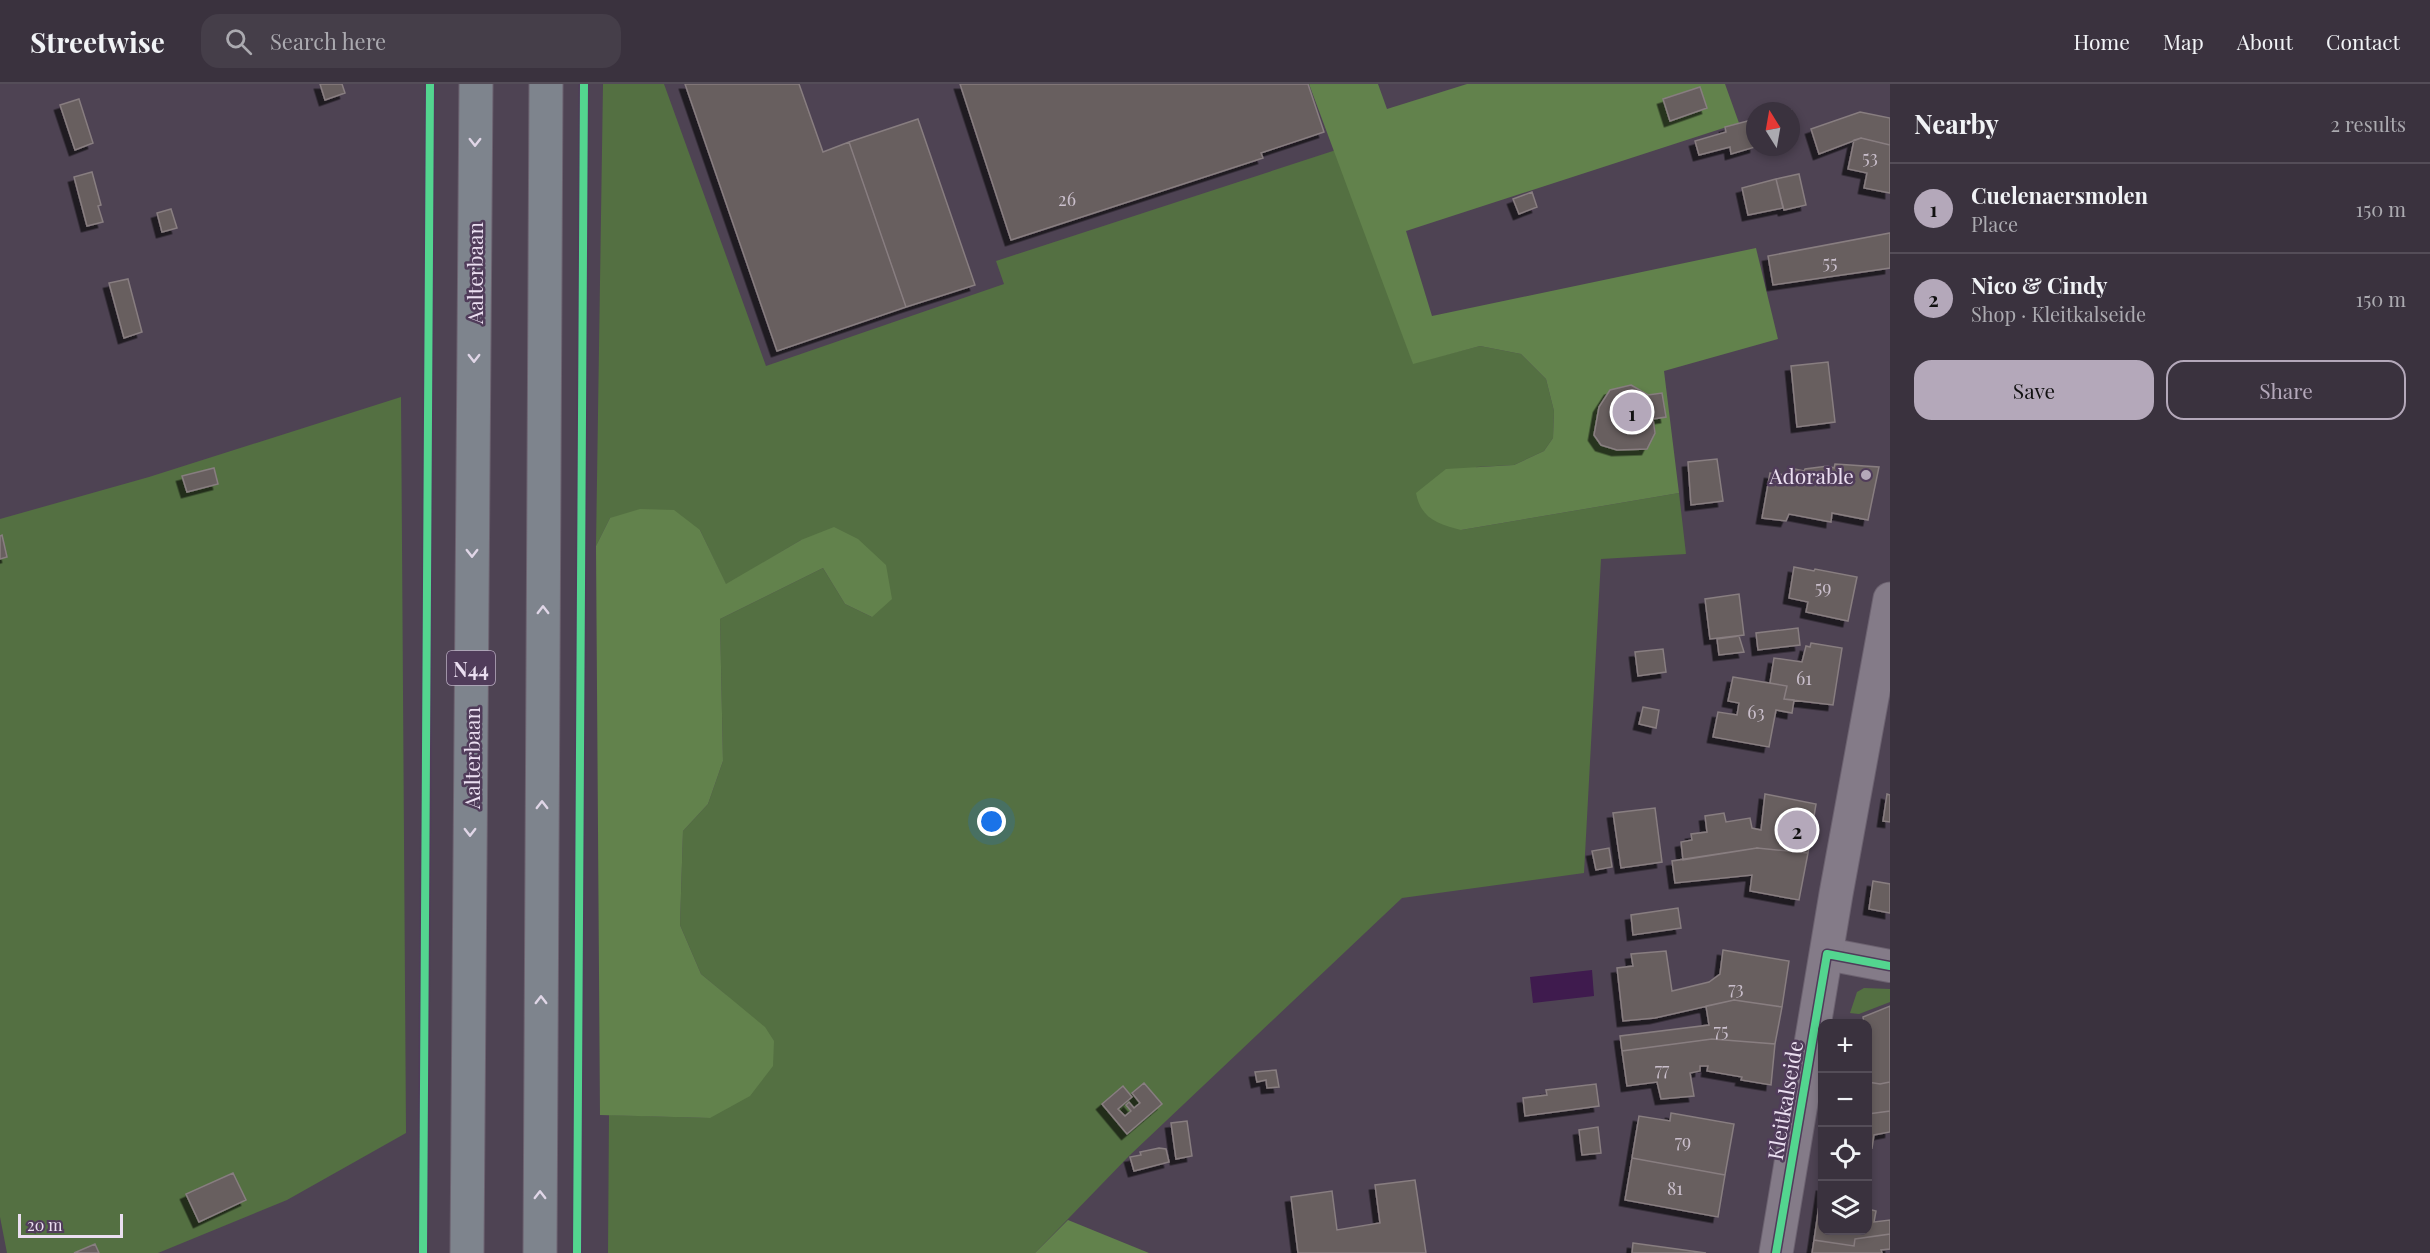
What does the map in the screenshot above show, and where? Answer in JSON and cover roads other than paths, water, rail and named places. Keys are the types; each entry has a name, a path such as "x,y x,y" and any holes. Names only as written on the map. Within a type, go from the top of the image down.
{"highway":[{"name":"Aalterbaan","path":"466,1253 476,84"},
{"path":"540,1253 546,84"}],"street":[{"name":"Kleitkalseide","path":"1776,1253 1890,599"},
{"path":"1827,954 1890,966"}],"place":[{"name":"Cuelenaersmolen","path":"1632,412"},
{"name":"Adorable","path":"1866,475"},
{"name":"Nico & Cindy","path":"1797,830"}]}
